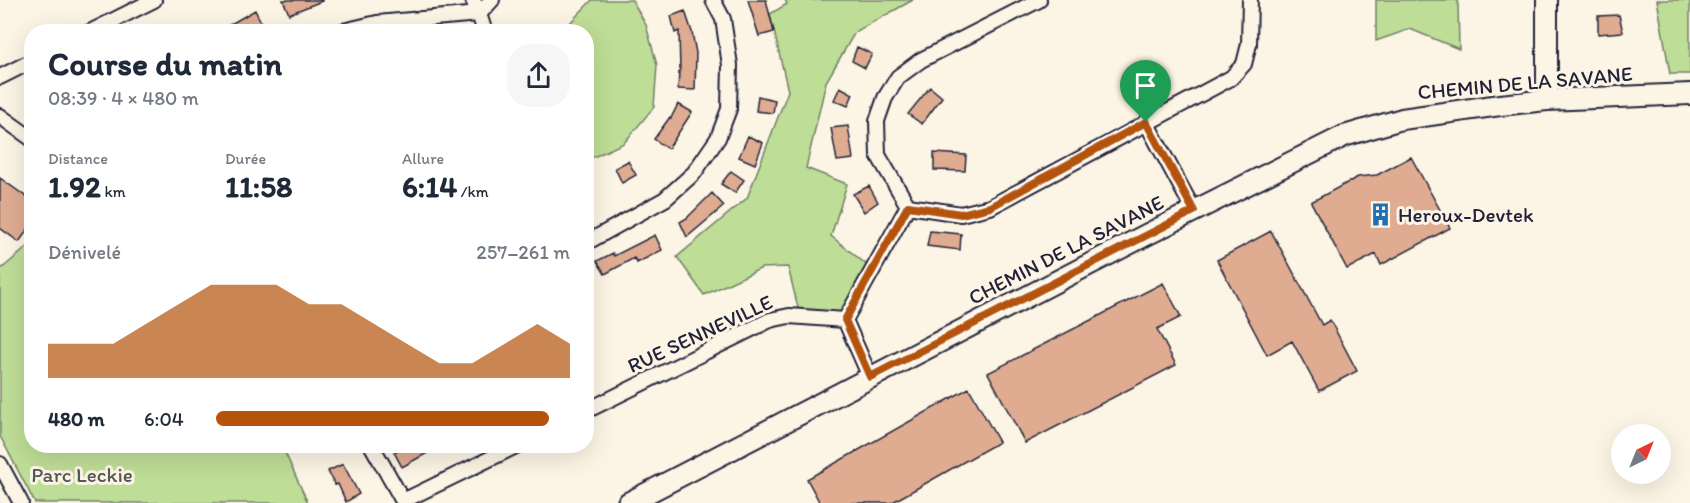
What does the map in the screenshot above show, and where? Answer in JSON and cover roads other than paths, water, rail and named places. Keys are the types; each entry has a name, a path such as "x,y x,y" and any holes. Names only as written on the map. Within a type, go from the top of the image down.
{"street":[{"path":"106,24 154,0"},
{"path":"473,0 482,24"},
{"path":"373,24 479,14 492,0"},
{"path":"594,239 665,199 694,173 718,138 729,109 730,65 723,19 713,0"},
{"path":"908,206 878,155 877,121 885,98 898,77 921,60 1039,0"},
{"path":"908,206 961,214 990,207 1231,78 1244,64 1249,44 1250,0"},
{"path":"1547,0 1547,100"},
{"path":"0,77 24,65"},
{"name":"CHEMIN DE LA SAVANE","path":"628,503 1344,136 1402,119 1450,111 1547,100 1690,94"},
{"path":"0,116 24,133"},
{"path":"1146,122 1194,211"},
{"path":"870,377 845,320 908,206"},
{"name":"RUE SENNEVILLE","path":"594,407 770,320 789,316 845,320"},
{"path":"376,453 403,502 502,453"},
{"path":"0,464 18,502"}],"place":[{"name":"Heroux-Devtek","path":"1380,215"}],"park label":[{"name":"Parc Leckie","path":"82,475"}]}
